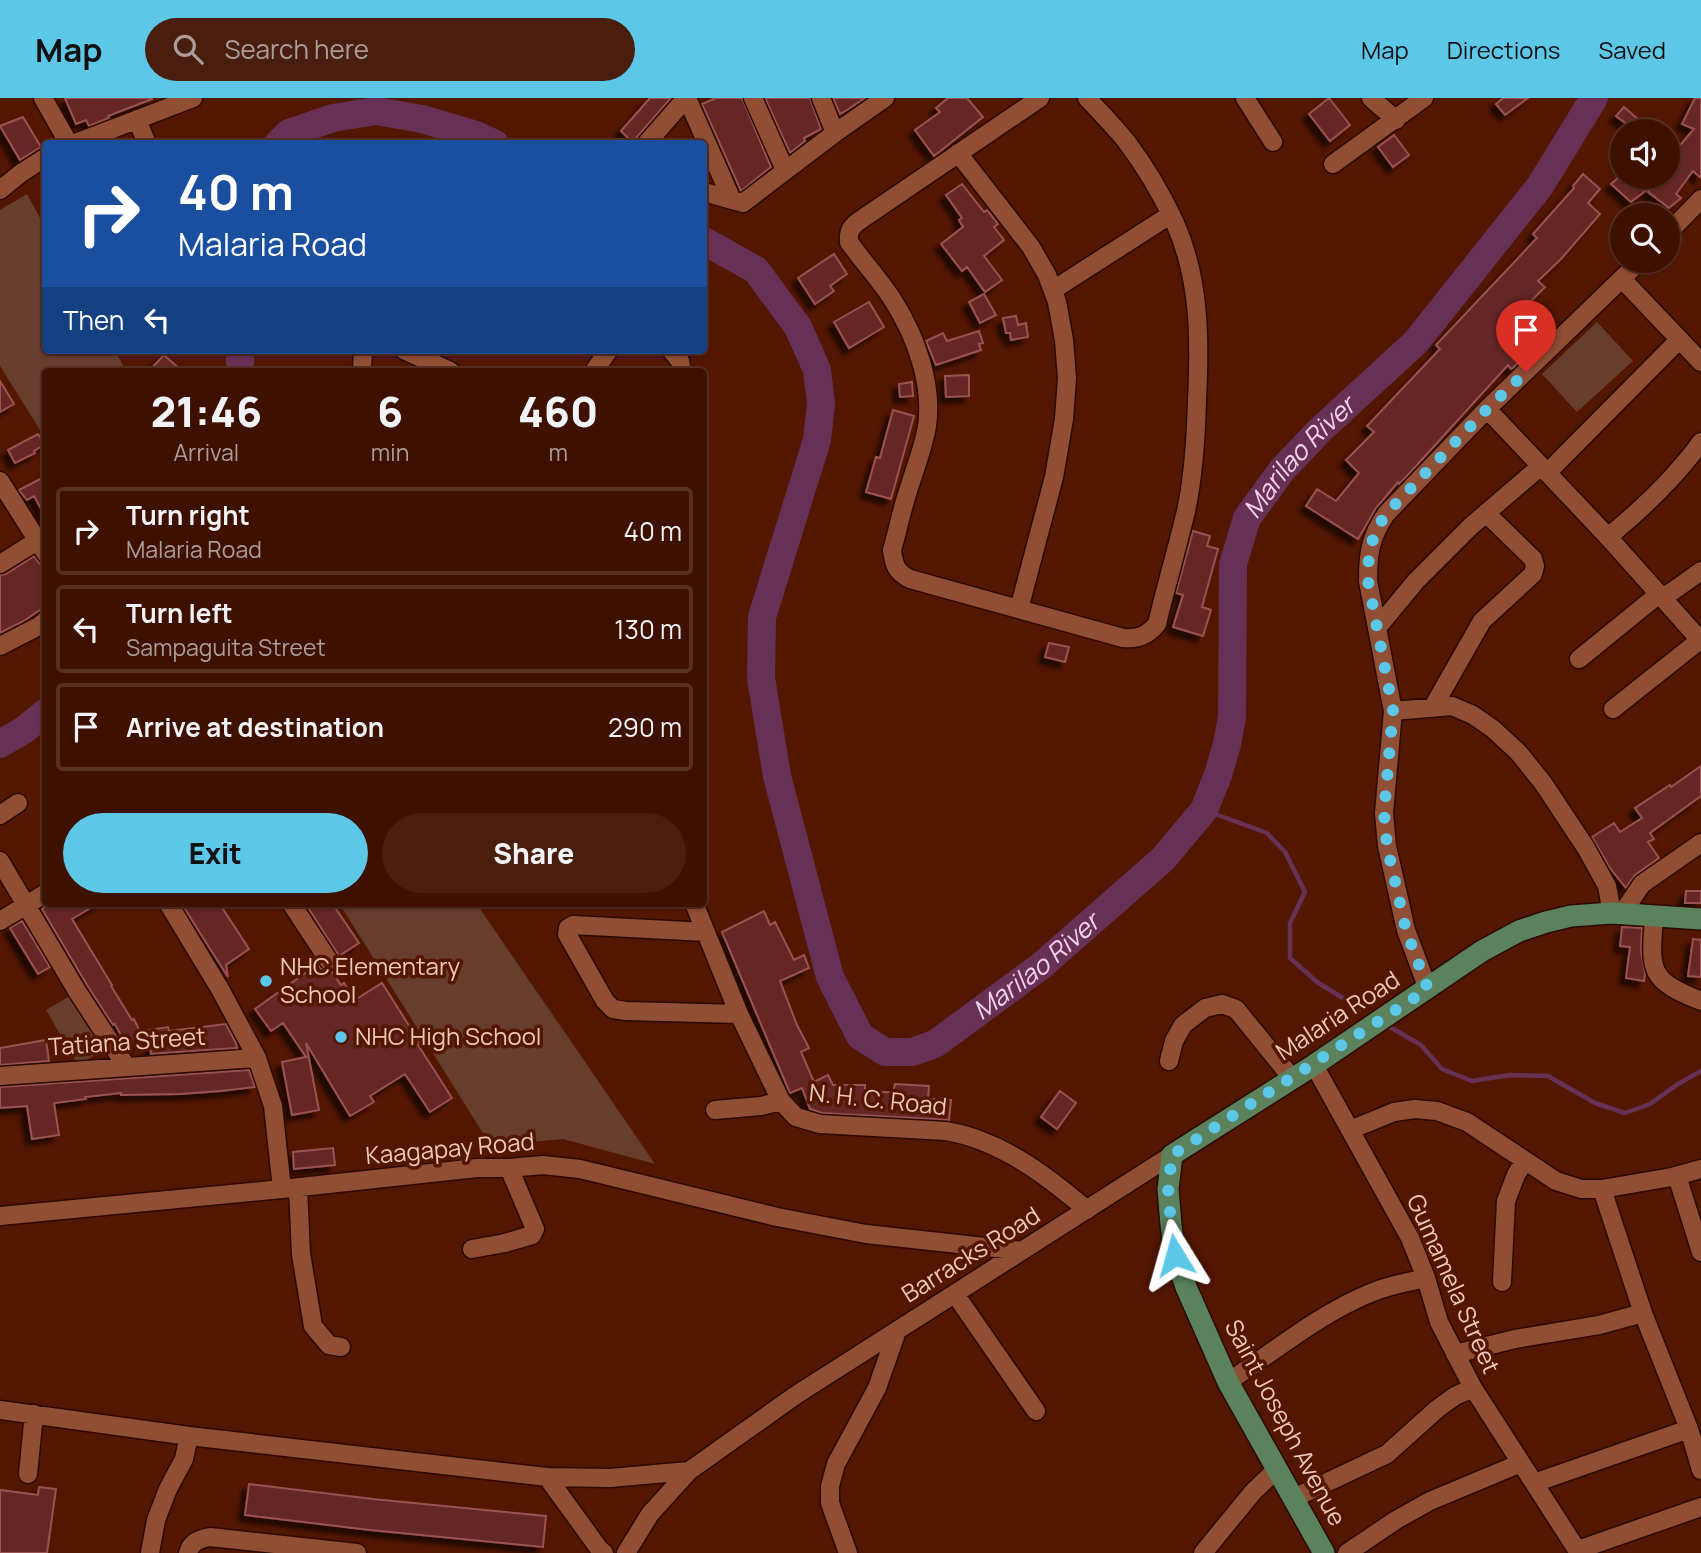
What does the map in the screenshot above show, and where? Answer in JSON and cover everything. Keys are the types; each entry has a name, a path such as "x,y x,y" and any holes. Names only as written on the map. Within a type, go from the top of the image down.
{"main road":[{"name":"Malaria Road","path":"1172,1155 1314,1065 1482,951 1518,932 1571,916 1617,914 1701,919"},
{"name":"Saint Joseph Avenue","path":"1172,1155 1168,1189 1171,1225 1175,1255 1186,1287 1228,1382 1324,1553"}],"street":[{"path":"43,98 69,140"},
{"path":"82,140 193,98"},
{"path":"649,140 686,98 705,140"},
{"path":"753,98 785,170"},
{"path":"821,98 835,132"},
{"path":"707,193 743,203 835,132 885,98"},
{"path":"1040,98 851,227 848,234 849,242 893,300 907,324 926,383 927,426 892,551 900,575 909,579 1123,639 1134,639 1151,631 1157,624 1186,510 1195,457 1198,386 1196,296 1189,263 1176,225 1156,187 1127,143 1087,98"},
{"path":"1245,98 1273,142"},
{"path":"1371,98 1396,120"},
{"path":"1333,164 1424,98"},
{"path":"137,119 145,140"},
{"path":"707,145 732,200"},
{"path":"958,153 1031,247 1047,275 1057,302 1064,340 1067,378 1064,419 1054,477 1019,609"},
{"path":"0,190 42,160"},
{"path":"1680,221 1701,199"},
{"path":"1053,290 1170,215"},
{"path":"1428,989 1406,930 1387,846 1384,813 1393,710 1368,581 1371,546 1376,529 1386,514 1487,409 1628,273"},
{"path":"1622,279 1701,362"},
{"path":"1377,628 1416,580 1471,526 1544,470 1679,340"},
{"path":"412,354 442,368"},
{"path":"1487,409 1608,537 1700,640 1613,709"},
{"path":"1608,537 1665,484 1701,442"},
{"path":"0,481 41,547 0,564"},
{"path":"1433,707 1482,621 1533,574 1533,559 1486,513"},
{"path":"1579,659 1661,596 1701,572"},
{"path":"0,646 42,623"},
{"path":"1393,710 1452,706 1473,715 1493,729 1518,752 1543,783 1586,848 1607,886 1617,914"},
{"path":"0,816 18,803"},
{"path":"1617,914 1642,884 1701,843"},
{"path":"0,861 125,1066"},
{"path":"0,921 42,895"},
{"path":"170,907 257,1058 273,1106 313,1326 329,1345 341,1347"},
{"path":"294,907 329,961"},
{"name":"N. H. C. Road","path":"696,907 739,1014 781,1101 796,1117 820,1124 962,1134 1017,1158 1056,1184 1087,1210"},
{"path":"1654,917 1653,965 1658,976 1677,991 1701,1001"},
{"path":"706,932 573,925 568,928 567,934 605,1001 613,1009 739,1014"},
{"path":"1169,1061 1174,1041 1183,1025 1205,1008 1222,1004 1236,1009 1292,1078"},
{"name":"Tatiana Street","path":"0,1076 257,1058"},
{"name":"Gumamela Street","path":"1314,1065 1410,1238 1439,1321 1473,1388 1578,1551"},
{"path":"715,1110 781,1101"},
{"path":"1350,1130 1394,1112 1415,1109 1437,1111 1467,1122 1556,1181 1581,1189 1602,1189 1677,1176 1701,1169"},
{"name":"Barracks Road","path":"626,1553 650,1514 690,1471 796,1395 1172,1155"},
{"path":"1502,1282 1506,1201 1524,1161"},
{"name":"Kaagapay Road","path":"0,1216 477,1168 543,1165 580,1169 777,1217 866,1234 1022,1251"},
{"path":"472,1249 532,1235 535,1229 509,1168"},
{"path":"1677,1176 1701,1252"},
{"path":"1602,1189 1643,1313 1689,1429 1701,1470"},
{"path":"1228,1382 1348,1304 1381,1289 1426,1278"},
{"path":"955,1294 1036,1411"},
{"path":"1455,1354 1515,1339 1599,1325 1643,1313"},
{"path":"848,1553 830,1503 830,1486 836,1464 877,1388 897,1331"},
{"path":"1293,1498 1387,1454 1437,1409 1455,1396 1473,1388"},
{"path":"0,1410 190,1436 547,1477 610,1478 690,1471"},
{"path":"28,1474 34,1414"},
{"path":"1534,1483 1689,1429"},
{"path":"150,1553 156,1520 167,1489 184,1459 190,1436"},
{"path":"1348,1553 1396,1520 1430,1501 1521,1463"},
{"path":"1203,1553 1253,1492 1277,1469"},
{"path":"547,1477 604,1553"},
{"path":"1578,1551 1701,1507"},
{"path":"188,1553 196,1541 210,1536 357,1553"}],"shaded area":[{"path":"27,194 42,222 42,354 117,354 124,368 42,368 42,433 0,366 0,210"},
{"path":"1597,322 1633,361 1577,412 1542,374"},
{"path":"342,907 479,907 655,1164 563,1139 491,1146"},
{"path":"75,993 107,1048 78,1065 46,1010"}],"building":[{"path":"65,98 152,99 89,126 86,120 76,124"},
{"path":"650,98 671,98 636,140 630,140 621,131"},
{"path":"716,98 742,98 771,167 741,191 702,104"},
{"path":"765,98 810,98 821,129 804,138 805,141 790,153"},
{"path":"833,98 865,98 840,114"},
{"path":"948,98 967,98 983,117 934,156 915,130 940,112 936,108"},
{"path":"1329,98 1350,125 1330,141 1309,114"},
{"path":"1503,98 1528,98 1505,115 1496,104"},
{"path":"1695,98 1701,98 1701,178 1693,171 1680,189 1680,145 1694,129 1682,124"},
{"path":"1624,107 1638,119 1620,119 1616,116"},
{"path":"23,117 41,147 20,160 0,126"},
{"path":"1394,135 1409,155 1393,167 1378,147"},
{"path":"1583,174 1600,189 1588,203 1600,214 1538,281 1545,287 1522,310 1550,331 1513,368 1508,365 1406,477 1399,484 1398,482 1376,508 1358,539 1306,506 1317,489 1336,501 1359,473 1346,460 1374,432 1367,426 1440,349 1436,345 1537,238 1533,234"},
{"path":"962,184 984,212 987,210 998,224 994,227 1004,240 984,256 1002,280 985,292 967,267 962,271 941,244 963,227 959,220 962,218 946,195"},
{"path":"1617,189 1648,189 1631,202"},
{"path":"1650,189 1680,189 1676,194 1681,198 1675,203 1662,203 1648,192"},
{"path":"834,254 847,274 830,286 834,291 815,304 798,278"},
{"path":"984,294 996,315 980,323 969,302"},
{"path":"869,302 884,327 849,348 834,322"},
{"path":"1016,316 1018,325 1026,323 1028,337 1011,340 1010,333 1006,333 1003,318"},
{"path":"979,331 983,343 979,344 981,350 936,365 926,341 943,333 947,341"},
{"path":"164,355 179,368 152,368"},
{"path":"969,375 969,396 946,397 945,376"},
{"path":"0,381 14,404 0,412"},
{"path":"912,382 913,396 900,397 899,384"},
{"path":"893,410 914,416 891,499 866,492 876,457 880,458"},
{"path":"38,434 42,440 42,446 34,451 35,453 15,463 8,450"},
{"path":"42,478 42,511 34,496 27,500 19,490"},
{"path":"1193,531 1210,536 1207,546 1218,549 1202,607 1211,610 1203,636 1173,627 1183,595 1176,593"},
{"path":"34,556 42,564 42,609 0,633 0,575"},
{"path":"1049,643 1069,647 1065,662 1045,657"},
{"path":"1701,766 1701,796 1650,833 1654,839 1648,842 1659,858 1635,875 1626,888 1610,868 1592,837 1614,823 1620,832 1642,818 1635,808"},
{"path":"1686,891 1701,891 1701,903 1685,903"},
{"path":"92,907 72,919 132,1020 134,1019 144,1040 127,1047 42,909"},
{"path":"184,907 222,907 249,949 226,965 228,977"},
{"path":"308,907 335,907 359,943 339,956"},
{"path":"764,911 770,925 775,922 794,960 804,955 809,968 780,981 809,1048 801,1052 814,1082 828,1075 833,1085 865,1085 865,1092 893,1092 895,1084 929,1086 928,1099 951,1100 949,1120 822,1113 810,1109 802,1088 790,1093 722,932"},
{"path":"22,921 50,967 38,974 10,928"},
{"path":"1622,927 1642,928 1644,981 1626,978 1630,947 1620,946"},
{"path":"1693,939 1701,940 1701,977 1688,976"},
{"name":"NHC High School","path":"318,964 323,971 332,972 341,985 344,983 355,1000 382,983 452,1098 430,1112 405,1074 370,1096 374,1102 350,1116 306,1043 319,1110 292,1115 282,1062 306,1057 283,1023 271,1031 255,1009"},
{"path":"226,1024 237,1048 151,1054 148,1030 168,1027 169,1031"},
{"path":"46,1040 49,1061 0,1065 0,1048"},
{"path":"249,1070 255,1087 180,1094 121,1093 54,1103 59,1135 32,1139 27,1106 0,1108 0,1087"},
{"path":"1060,1091 1076,1103 1057,1129 1041,1117"},
{"path":"333,1148 335,1165 294,1169 293,1152"},
{"path":"249,1484 546,1516 543,1547 245,1515"},
{"path":"39,1487 56,1489 47,1553 0,1553 0,1490 38,1495"}],"waterway":[{"name":"Marilao River","path":"707,243 756,270 798,327 817,370 821,404 817,440 762,617 761,678 777,776 830,977 860,1036 885,1052 912,1052 935,1044 1041,966 1163,859 1204,810 1218,775 1232,717 1233,564 1247,518 1282,470 1319,431 1416,342 1540,186 1594,98"},
{"name":"Marilao River","path":"282,140 289,133 333,118 376,111 422,119 487,140"},
{"name":"Marilao River","path":"240,354 240,368"},
{"name":"Marilao River","path":"0,744 42,715"},
{"path":"1204,810 1267,833 1285,852 1305,892 1290,923 1290,958 1317,982 1360,1009"},
{"path":"1388,1026 1421,1045 1442,1069 1472,1081 1510,1075 1548,1076 1595,1103 1625,1113 1650,1104 1701,1071"}],"place":[{"name":"NHC Elementary School","path":"266,981"},
{"name":"NHC High School","path":"341,1037"}],"route":[{"path":"1175,1255 1168,1189 1172,1155 1428,989 1406,930 1387,846 1384,813 1393,710 1368,581 1368,563 1376,529 1386,514 1526,372"}]}
